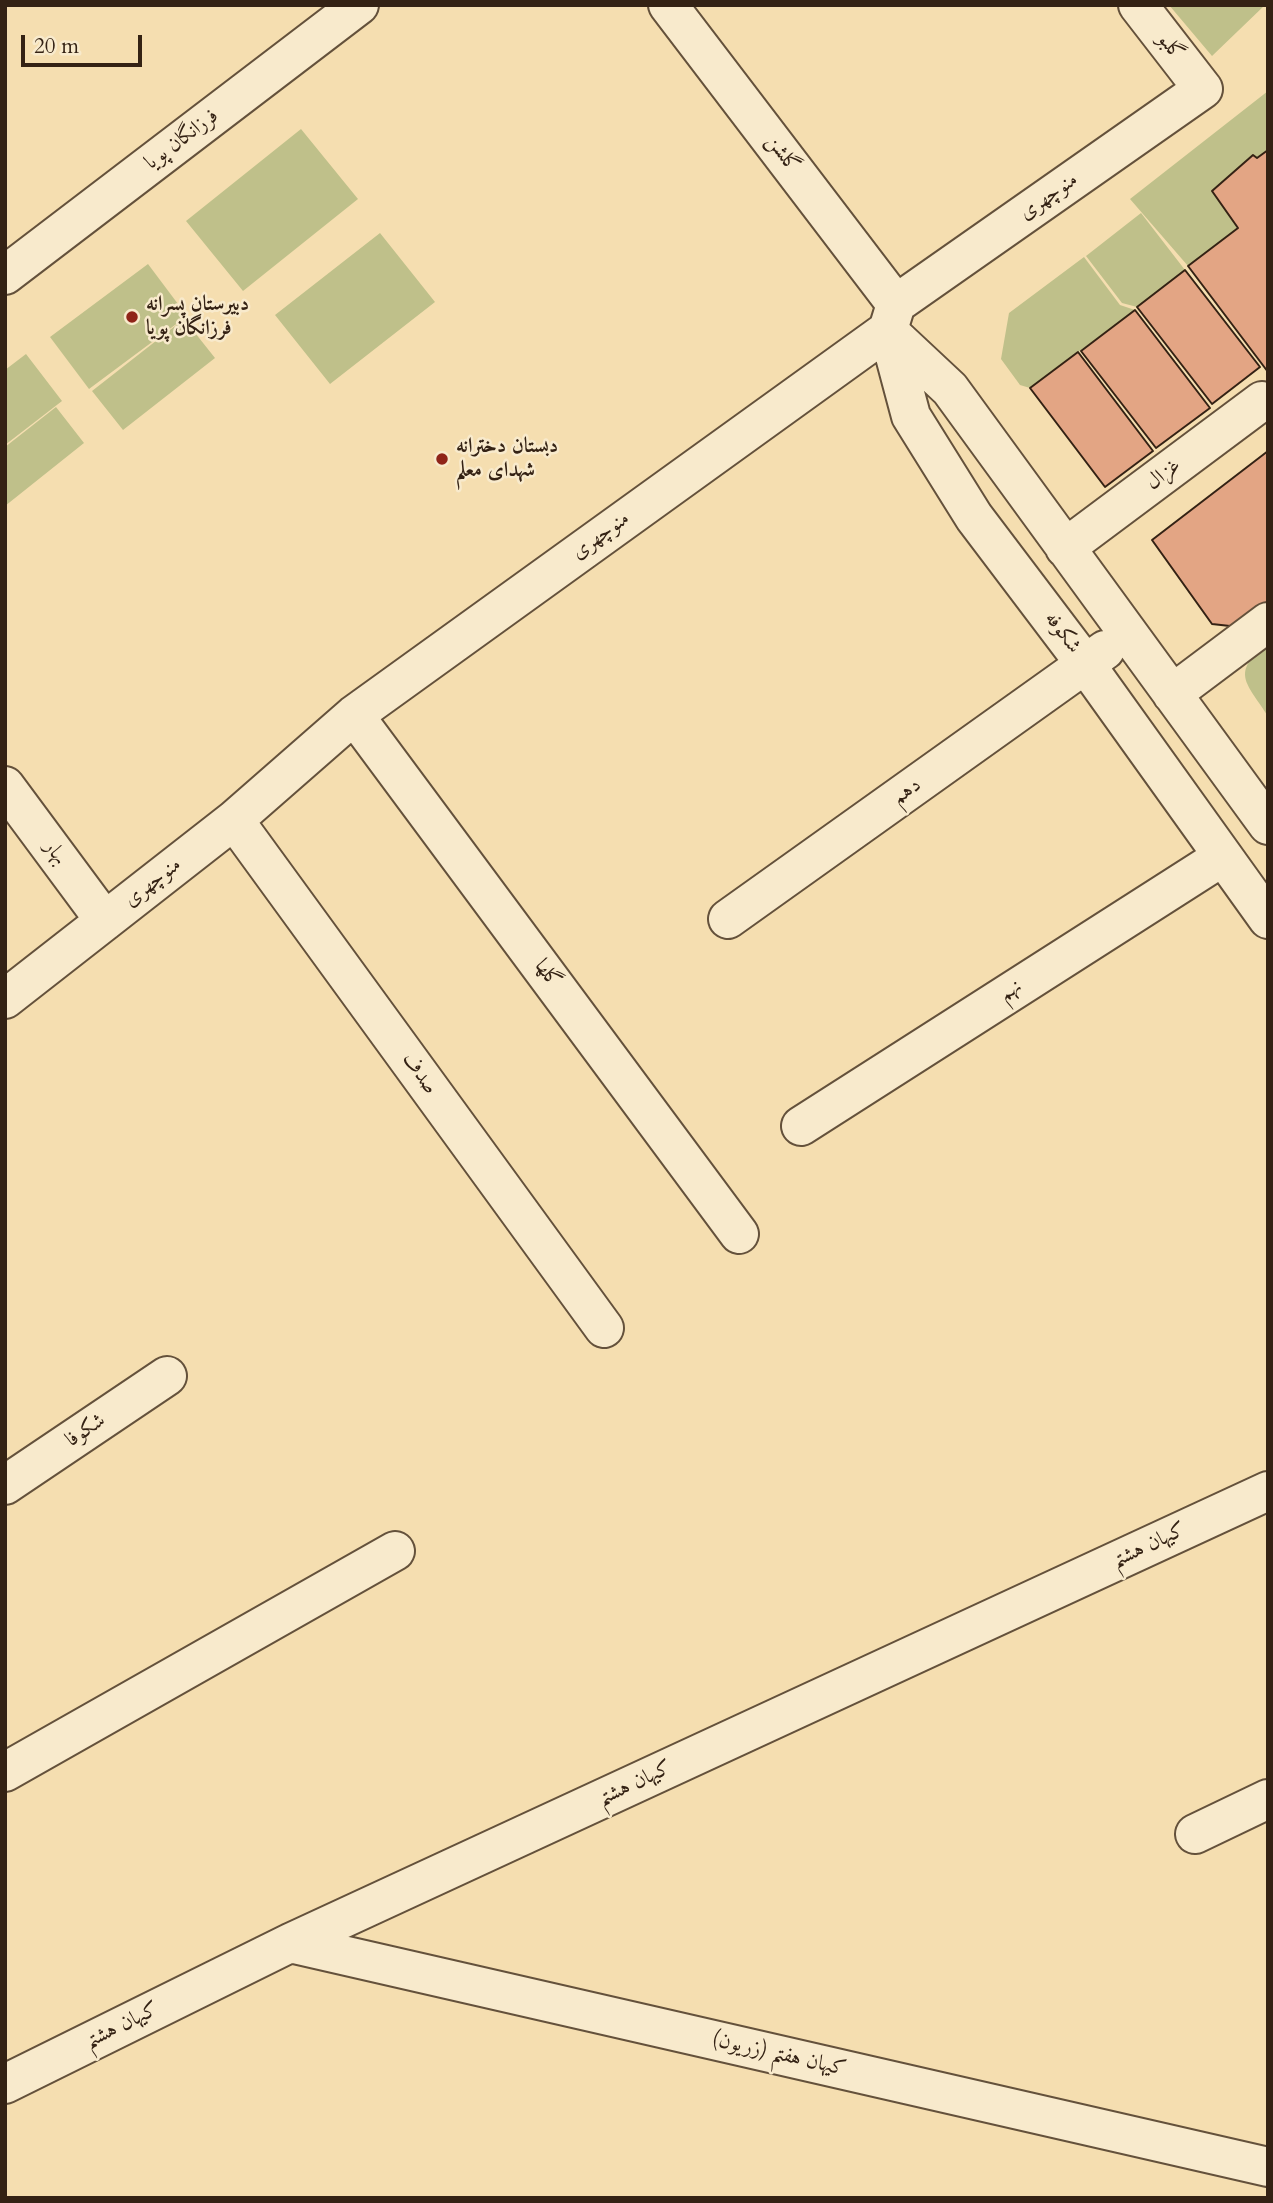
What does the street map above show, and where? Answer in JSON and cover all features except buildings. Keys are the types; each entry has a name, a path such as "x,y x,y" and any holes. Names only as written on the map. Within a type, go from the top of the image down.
{"street":[{"name":"فرزانگان پویا","path":"5,275 359,5"},
{"name":"گلشن","path":"668,5 892,317"},
{"name":"گلبو","path":"1138,5 1203,89"},
{"name":"منوچهری","path":"5,999 234,820 354,715 1203,89"},
{"path":"892,317 950,390 1268,825"},
{"name":"شکوفه","path":"892,317 911,416 974,517 1086,665 1268,919"},
{"name":"غزال","path":"1065,548 1262,401"},
{"path":"1172,694 1268,622"},
{"name":"دهم","path":"728,919 1086,665 1128,632"},
{"name":"گلها","path":"354,715 740,1234"},
{"name":"بهار","path":"5,786 105,921"},
{"name":"صدف","path":"234,820 604,1328"},
{"name":"نهم","path":"801,1126 1222,857"},
{"name":"شکوفا","path":"5,1485 167,1376"},
{"name":"کیهان هشتم","path":"5,2084 290,1943 1268,1491"},
{"path":"5,1772 395,1551"},
{"path":"1195,1834 1268,1798"},
{"name":"کیهان هفتم (زریون)","path":"290,1943 1268,2167"}],"green space":[{"path":"1169,5 1265,5 1212,56"},
{"path":"1268,91 1268,150 1212,191 1238,228 1188,266 1130,199"},
{"path":"301,129 358,199 243,291 186,221"},
{"path":"1141,213 1185,270 1137,307 1122,303 1086,256"},
{"path":"380,233 435,302 330,384 275,315"},
{"path":"1084,257 1120,305 1135,310 1030,388 1020,385 1001,359 1009,313"},
{"path":"148,264 187,316 89,389 50,337"},
{"path":"184,319 215,358 123,430 92,391"},
{"path":"26,354 62,401 5,445 5,370"},
{"path":"56,407 84,443 5,506 5,447"},
{"path":"1268,643 1268,716 1248,686 1246,670 1256,653"}],"place":[{"name":"دبیرستان پسرانه فرزانگان پویا","path":"132,317"},
{"name":"دبستان دخترانه شهدای معلم","path":"442,459"}]}
